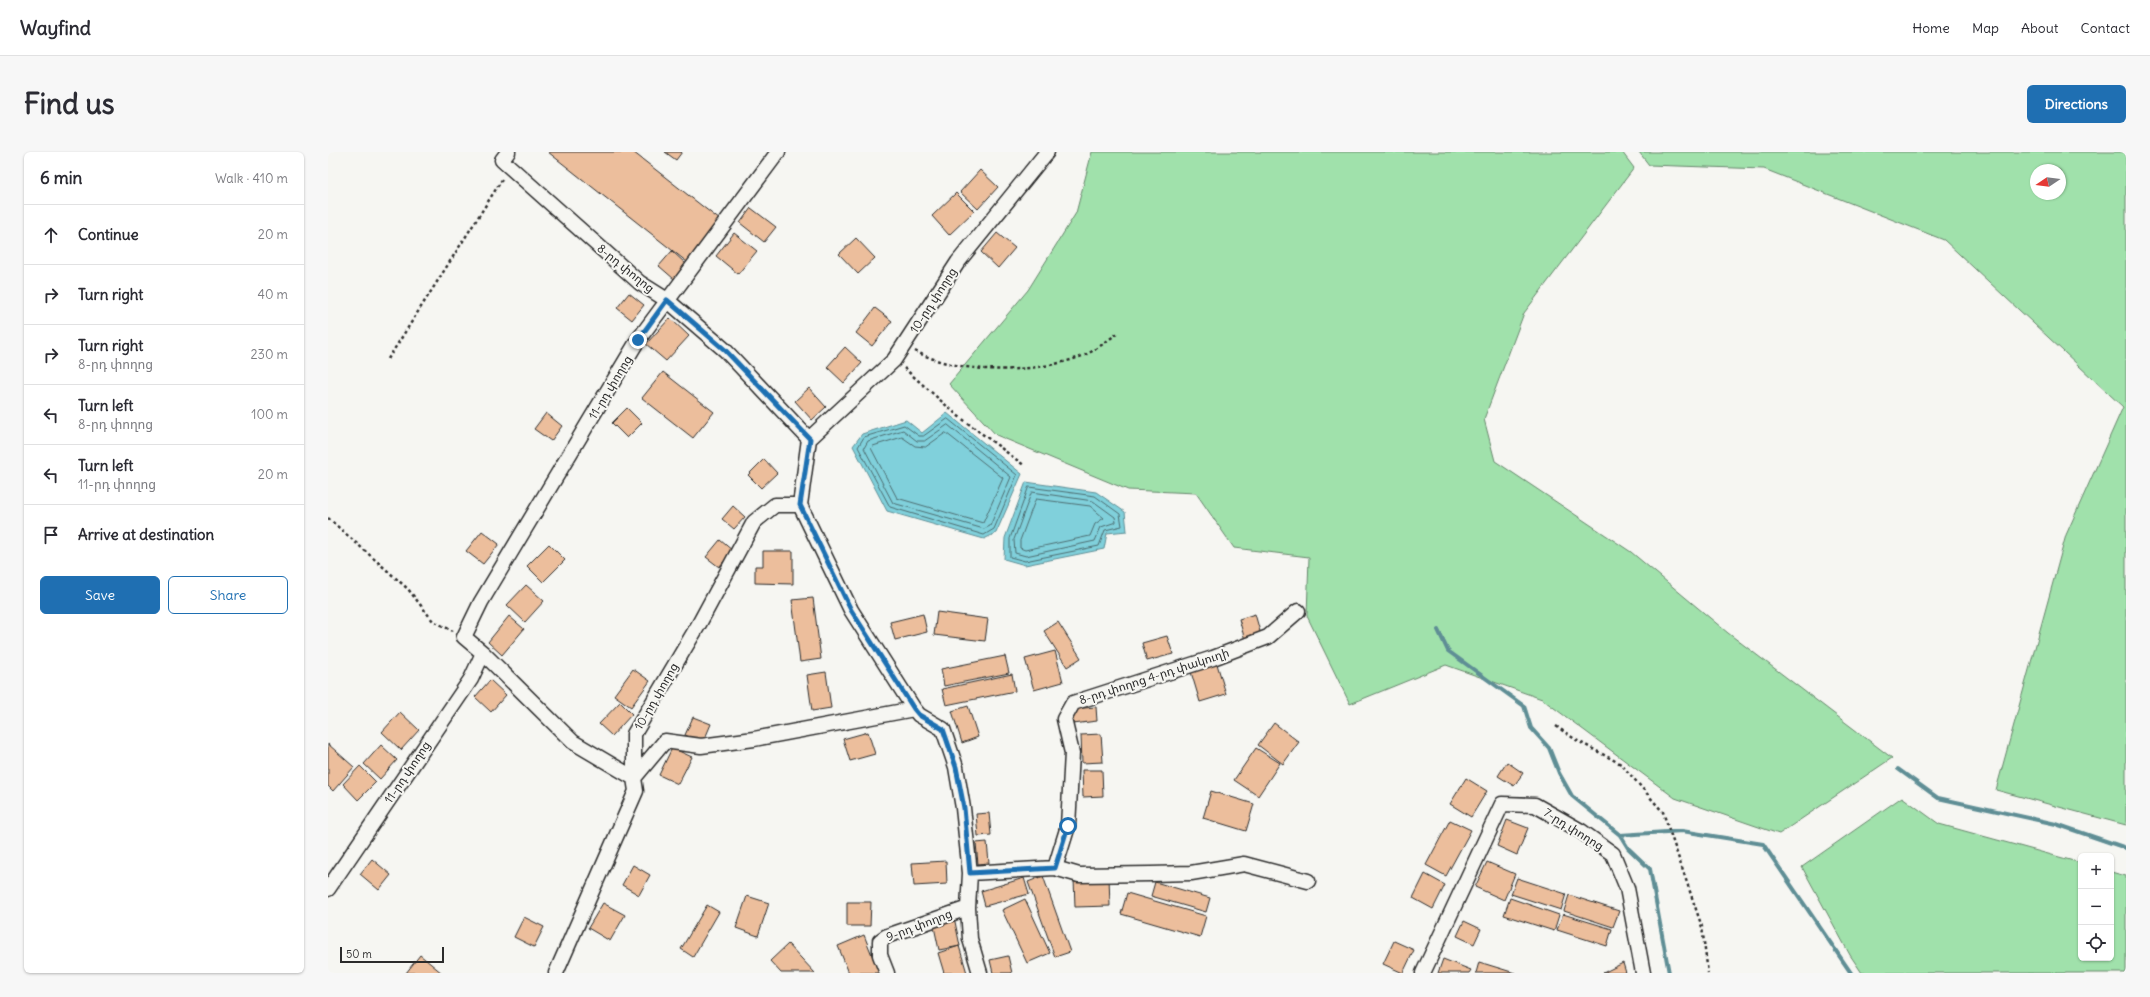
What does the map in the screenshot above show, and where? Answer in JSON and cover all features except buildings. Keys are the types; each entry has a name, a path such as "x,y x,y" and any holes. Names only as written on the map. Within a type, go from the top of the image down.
{"street":[{"name":"11-րդ փողոց","path":"464,637 481,602 630,354 667,300 778,152"},
{"name":"10-րդ փողոց","path":"810,439 894,360 958,262 1047,152"},
{"name":"8-րդ փողոց","path":"506,160 640,283 667,300 725,350 810,439"},
{"path":"810,439 800,505 851,610 914,709 919,715 943,729 956,767 964,808 970,873 968,908 970,939 980,973"},
{"name":"10-րդ փողոց","path":"556,973 636,791 634,778 634,734 702,618 754,522 775,505 800,505"},
{"name":"8-րդ փողոց 4-րդ փակուղի","path":"1055,868 1068,826 1072,753 1064,719 1073,703 1213,658 1268,637 1298,611"},
{"path":"464,637 483,652 573,742 634,778 665,741 701,746 754,739 914,709"},
{"name":"11-րդ փողոց","path":"328,889 470,679 483,652"},
{"name":"7-րդ փողոց","path":"1423,973 1502,804 1535,805 1581,831 1613,854 1627,888 1643,973"},
{"path":"970,873 1055,868 1080,875 1191,873 1244,864 1308,881"},
{"name":"9-րդ փողոց","path":"887,973 880,955 880,941 887,936 968,908"}],"path":[{"path":"388,359 506,160"},
{"path":"904,345 924,356 956,366 1017,369 1053,365 1086,354 1118,334"},
{"path":"894,360 957,415 1025,466"},
{"path":"328,518 408,589 433,621 464,637"},
{"path":"1556,726 1576,740 1621,764 1663,812 1702,927 1708,973"}],"green space":[{"path":"1092,152 1622,152 1634,168 1524,313 1484,419 1495,461 1631,552 1728,633 1892,758 1779,834 1675,798 1542,699 1446,665 1350,704 1307,616 1309,557 1234,548 1196,493 1128,490 996,435 949,384 1028,290 1076,213"},
{"path":"1639,152 2126,152 2126,825 1996,790 2066,535 2123,407 1944,240 1764,169 1649,165"},
{"path":"1902,797 1939,824 2078,862 2078,961 2114,961 2114,873 2126,876 2126,973 1862,973 1850,955 1802,867"}],"water":[{"path":"947,413 1022,474 996,533 984,539 887,511 853,446 862,434 906,420 922,433"},
{"path":"1026,482 1096,492 1125,512 1127,531 1107,533 1104,549 1025,565 1004,559 1005,538"}],"waterway":[{"path":"1438,630 1448,651 1524,706 1531,728 1549,748 1559,773 1572,796 1620,835 1628,848 1650,869 1669,973"},
{"path":"1898,769 1938,798 2056,824 2126,848"},
{"path":"1620,835 1682,831 1763,844 1851,973"}],"route":[{"path":"638,340 667,300 725,350 810,439 800,505 851,610 914,709 919,715 943,729 956,767 964,808 970,873 1055,868 1068,826"}]}
